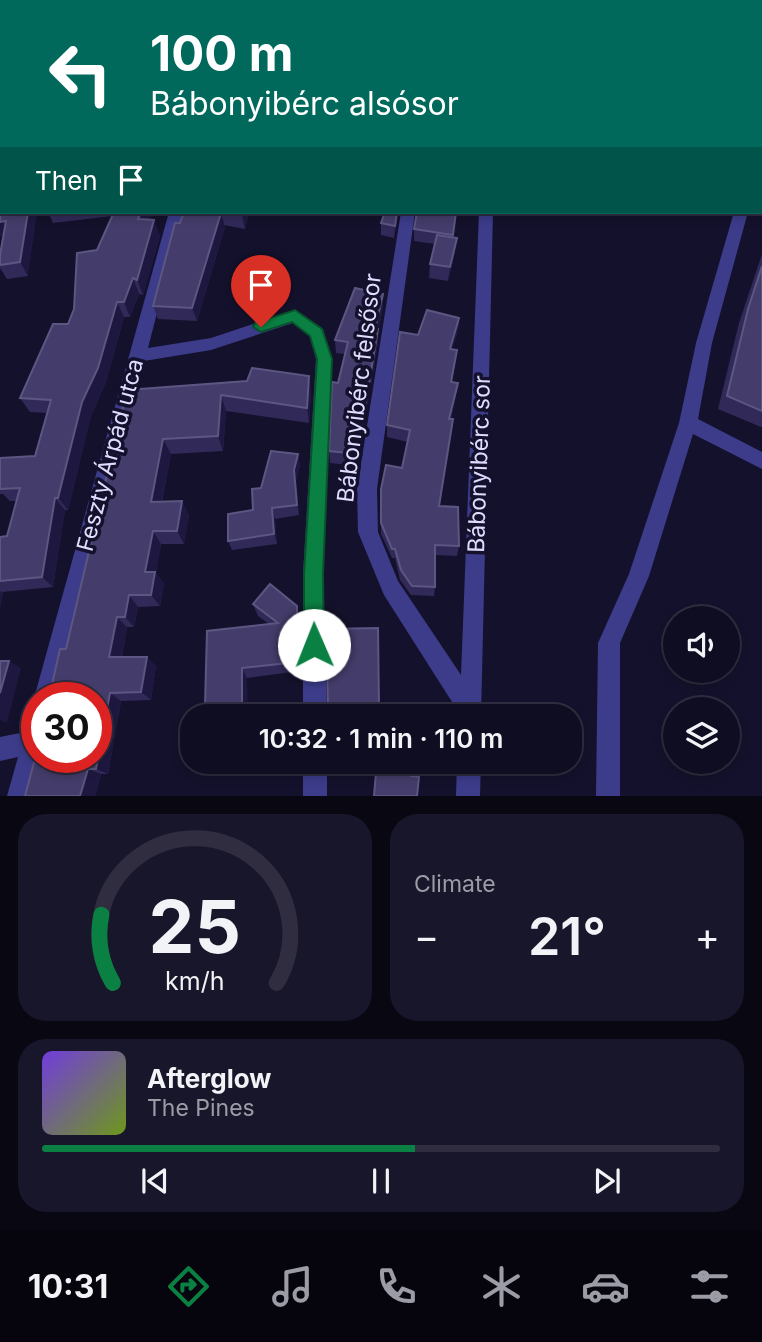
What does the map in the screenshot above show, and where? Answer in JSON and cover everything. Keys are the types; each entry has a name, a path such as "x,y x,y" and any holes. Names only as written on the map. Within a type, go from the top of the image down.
{"street":[{"name":"Feszty Árpád utca","path":"49,682 175,214"},
{"name":"Bábonyibérc felsősor","path":"408,214 367,489 368,532 391,588 465,704"},
{"name":"Bábonyibérc sor","path":"471,704 486,214"},
{"path":"608,796 609,643 639,576 688,423 704,343 740,214"},
{"path":"137,356 211,344 295,316 317,333 324,359 313,574 315,704"},
{"path":"688,423 762,461"},
{"path":"0,749 21,741"},
{"path":"19,796 25,773"},
{"path":"315,774 316,796"},
{"path":"468,796 469,774"}],"building":[{"path":"0,214 28,214 20,262 0,265 6,221 0,222"},
{"path":"113,214 140,214 138,219 154,220 137,280 133,278 124,302 117,302 98,368 82,402 58,498 55,498 42,577 0,581 0,537 7,536 20,488 0,489 0,458 35,456 51,400 20,398 53,324 68,324 74,309 77,253 97,250"},
{"path":"183,214 221,214 192,308 153,306 175,223 180,223"},
{"path":"384,214 397,214 395,226 381,223"},
{"path":"417,214 456,214 453,235 414,229"},
{"path":"437,235 457,238 450,267 430,264"},
{"path":"762,266 762,411 727,396 748,309"},
{"path":"355,288 383,294 375,329 378,329 363,420 353,418 348,453 329,451 332,382 338,383 348,342 335,340"},
{"path":"427,310 459,318 450,349 457,350 451,382 458,383 449,419 453,419 439,506 458,507 459,546 435,545 435,587 412,586 401,570 395,549 392,549 381,523 381,489 386,465 402,468 410,430 387,425 400,332 418,335"},
{"path":"252,368 309,376 307,408 221,395 218,436 163,439 151,502 182,501 177,531 153,531 145,572 155,572 151,595 129,595 125,617 117,617 109,657 147,657 141,692 112,693 112,682 53,682 60,649 66,649 127,390 247,381"},
{"path":"271,451 298,454 294,470 297,505 272,508 274,534 228,541 228,514 253,510 252,489 261,488"},
{"path":"270,584 297,606 297,662 242,668 242,704 205,704 207,631 278,623 253,604"},
{"path":"378,628 379,704 328,704 326,629"},
{"path":"0,661 9,661 0,693"},
{"path":"31,773 87,773 80,796 25,796"},
{"path":"376,774 411,774 419,777 417,796 374,796"}],"route":[{"path":"261,327 295,316 317,333 324,359 313,574 314,645"}]}
